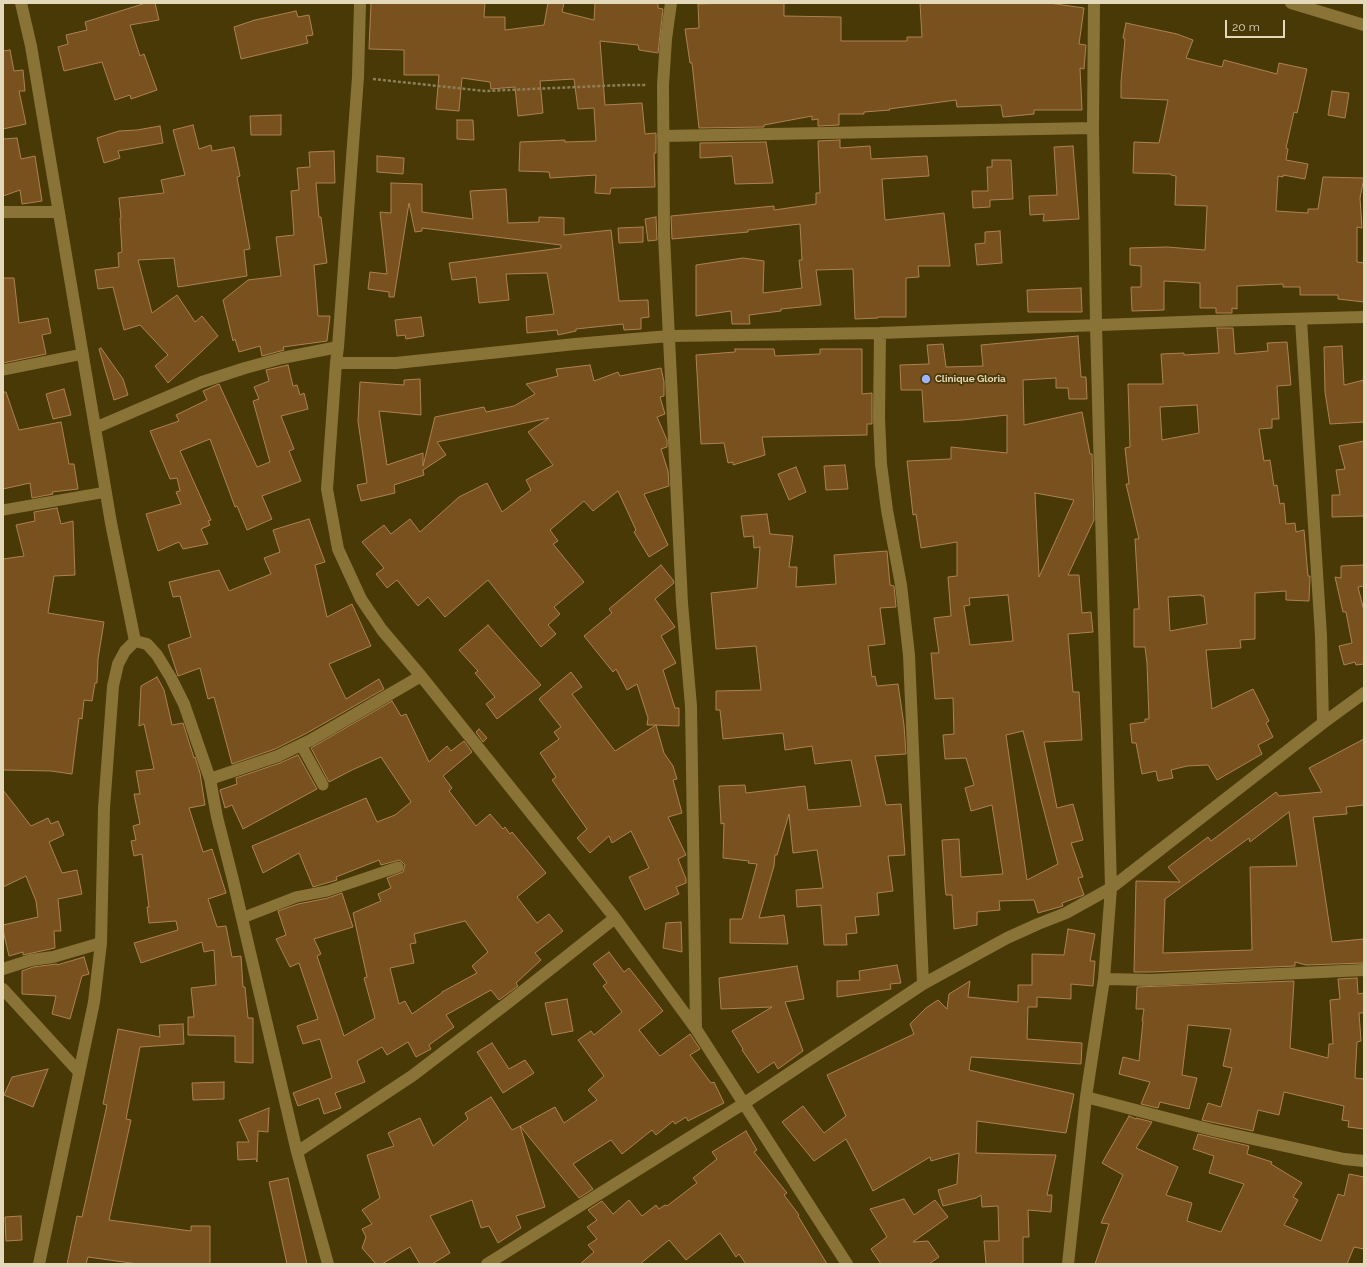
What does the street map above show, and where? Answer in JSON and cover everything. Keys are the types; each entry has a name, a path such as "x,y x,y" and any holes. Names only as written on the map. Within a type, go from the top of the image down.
{"street":[{"path":"21,3 32,46 110,523 135,641"},
{"path":"360,3 358,78 327,489 338,549 361,599 382,630 421,676 615,918 696,1029 847,1264"},
{"path":"671,3 666,39 663,86 664,236 682,602 692,706 696,1029"},
{"path":"1068,1264 1086,1097 1104,979 1111,888 1096,325 1093,128 1094,3"},
{"path":"1291,3 1364,25"},
{"path":"663,136 1093,128"},
{"path":"3,212 59,212"},
{"path":"336,363 396,363 575,344 669,336 880,333 1364,317"},
{"path":"1301,320 1321,636 1324,723"},
{"path":"880,333 879,418 881,464 887,510 901,585 909,655 923,984"},
{"path":"95,428 202,382 282,358 338,347"},
{"path":"135,641 147,644 171,678 184,704 210,779 217,817 297,1152 328,1264"},
{"path":"39,1264 94,1002 101,943 104,808 113,686 118,664 125,651 135,641"},
{"path":"210,779 278,756 301,745 421,676"},
{"path":"487,1264 744,1104 923,984 1007,938 1066,913 1111,888 1364,693"},
{"path":"297,1152 412,1076 615,918"},
{"path":"3,970 30,960 53,957 101,943"},
{"path":"1104,979 1151,980 1364,970"},
{"path":"3,989 79,1072"},
{"path":"1086,1097 1212,1130 1344,1159 1364,1161"}],"lane":[{"path":"3,370 83,354"},
{"path":"3,510 106,492"},
{"path":"301,745 322,785"},
{"path":"242,918 296,897 327,891 398,867"}],"path":[{"path":"358,78 485,91 624,85 663,86"}],"building":[{"path":"146,3 155,3 159,20 130,25 140,56 144,54 157,90 131,99 130,95 115,100 102,62 64,71 58,47 68,44 66,35 87,30 85,22"},
{"path":"371,3 485,3 484,17 505,17 505,30 544,25 548,3 564,3 562,12 594,20 595,3 658,3 658,8 663,9 658,53 639,50 638,45 600,41 605,105 642,103 645,134 656,133 656,153 654,153 655,187 611,188 610,194 595,193 596,175 550,178 549,172 519,171 520,142 565,140 565,142 596,141 594,108 578,109 574,79 540,81 543,113 518,116 515,87 491,89 490,82 462,78 459,111 436,109 439,75 404,75 404,50 369,49"},
{"path":"784,3 784,16 841,17 841,41 907,41 907,37 922,37 920,3 1049,3 1084,8 1079,44 1086,45 1084,69 1080,68 1082,110 1034,110 1034,114 1003,117 1001,105 957,107 956,100 889,109 890,110 864,112 864,114 839,114 839,125 818,126 818,119 812,120 812,116 764,125 764,127 699,128 692,63 690,63 685,29 699,28 698,4"},
{"path":"296,11 298,17 309,15 313,35 306,36 308,43 241,59 234,27 255,20"},
{"path":"1126,23 1177,34 1193,40 1186,58 1222,67 1224,60 1277,74 1279,63 1307,69 1297,113 1294,112 1286,148 1288,149 1286,160 1308,164 1305,179 1283,175 1283,177 1278,176 1276,211 1308,213 1308,209 1318,209 1323,177 1364,178 1360,198 1362,228 1357,227 1357,262 1364,263 1364,302 1338,299 1338,295 1300,295 1300,287 1283,287 1283,284 1237,286 1237,309 1232,308 1232,313 1216,313 1216,308 1200,308 1200,283 1164,281 1164,310 1132,311 1131,287 1141,287 1141,266 1130,265 1130,248 1167,247 1205,250 1207,206 1175,205 1176,176 1171,174 1133,173 1134,142 1159,143 1168,100 1121,98 1125,39 1123,38"},
{"path":"10,50 14,71 23,70 25,91 19,91 26,124 3,129 3,51"},
{"path":"1332,91 1349,93 1345,118 1328,115"},
{"path":"281,115 281,135 251,135 250,116"},
{"path":"457,120 473,120 474,140 457,139"},
{"path":"193,125 199,149 211,145 212,151 234,147 240,176 237,177 250,249 244,250 247,276 178,287 174,258 138,260 152,313 177,295 195,322 202,316 218,336 168,383 155,366 168,355 140,325 124,330 113,287 98,289 95,270 119,267 118,253 122,252 119,198 164,193 161,180 185,175 173,130"},
{"path":"160,126 163,143 118,151 120,158 104,163 97,138 119,131"},
{"path":"17,138 21,159 35,156 42,201 22,204 20,190 3,196 3,139"},
{"path":"840,140 840,148 870,146 871,159 927,156 929,176 882,179 885,220 944,213 950,266 918,266 919,277 906,278 906,317 855,319 853,269 816,270 821,305 781,309 781,311 749,315 750,324 732,324 731,311 696,316 696,265 743,258 764,261 763,293 802,288 799,260 802,260 800,224 748,230 748,232 672,239 671,216 774,206 774,210 816,204 816,193 820,193 818,141"},
{"path":"766,142 773,183 735,184 732,156 700,158 700,143"},
{"path":"1073,146 1079,219 1043,221 1044,214 1030,215 1029,196 1057,195 1054,147"},
{"path":"334,151 335,183 316,183 319,217 321,217 327,263 314,265 318,316 330,316 327,341 283,347 284,350 262,356 260,346 239,352 235,339 233,341 223,300 248,280 281,276 276,237 294,235 291,191 299,190 297,168 310,167 309,152"},
{"path":"377,156 404,158 403,174 377,172"},
{"path":"992,160 1011,160 1013,199 990,200 990,207 973,208 972,191 988,191 987,167 992,167"},
{"path":"391,183 422,184 422,212 473,219 470,191 506,189 508,223 539,222 539,217 564,218 564,235 611,230 619,301 648,300 649,317 641,318 641,329 624,330 623,324 576,329 576,331 558,335 557,330 527,333 526,317 554,314 547,273 506,274 509,300 479,303 476,277 452,280 449,263 561,248 561,245 422,228 422,231 415,232 409,203 394,297 389,297 389,292 368,289 370,272 387,274 380,212 391,213"},
{"path":"656,217 657,240 648,241 645,219"},
{"path":"643,227 643,242 619,243 618,228"},
{"path":"1000,231 1002,263 977,265 975,244 985,243 985,232"},
{"path":"3,278 14,278 19,323 48,318 51,333 42,335 46,354 3,363"},
{"path":"1081,288 1082,312 1028,312 1027,290"},
{"path":"421,317 424,336 406,339 405,335 397,336 395,320"},
{"path":"1217,328 1233,328 1235,354 1268,351 1267,343 1287,342 1291,385 1277,386 1279,419 1272,419 1272,428 1259,429 1264,461 1270,460 1274,486 1277,485 1280,504 1284,503 1286,524 1295,523 1296,532 1304,530 1308,576 1310,576 1309,601 1286,600 1286,591 1255,593 1255,639 1240,640 1241,648 1206,650 1212,709 1253,689 1269,721 1266,723 1273,737 1258,745 1262,754 1217,780 1208,765 1187,766 1171,770 1173,778 1158,781 1156,771 1142,774 1136,743 1132,743 1130,724 1145,722 1145,719 1149,719 1145,647 1134,647 1134,609 1139,609 1135,539 1139,539 1126,484 1129,484 1125,448 1130,447 1128,384 1163,384 1161,354 1184,353 1184,355 1219,353","holes":["1197,405 1199,433 1162,440 1160,407","1204,596 1207,624 1170,631 1168,597"]},
{"path":"1078,336 1081,377 1086,377 1087,399 1069,399 1068,388 1056,388 1056,378 1023,380 1024,425 1082,412 1090,454 1092,454 1094,520 1068,575 1079,575 1082,613 1091,612 1093,632 1068,634 1073,692 1079,692 1082,740 1044,742 1057,808 1073,804 1083,840 1071,843 1083,877 1078,878 1084,895 1062,903 1063,906 1038,913 1034,900 999,901 1000,910 977,912 977,925 954,929 952,895 946,895 942,840 959,839 961,877 1003,874 992,805 971,811 965,788 974,785 966,758 945,759 943,735 954,734 953,698 935,699 931,653 939,653 934,618 951,616 948,577 957,576 957,542 921,548 916,514 913,515 907,461 951,459 951,447 1007,453 1007,415 963,420 924,422 922,390 901,390 900,365 929,364 927,345 943,344 946,367 983,366 981,345","holes":["1035,493 1074,500 1039,577","1008,595 1013,641 970,645 964,606 970,605 969,598","1023,731 1058,864 1027,880 1006,735"]},
{"path":"1342,346 1344,385 1364,380 1364,422 1330,424 1325,392 1324,347"},
{"path":"101,348 123,379 128,395 114,400 99,349"},
{"path":"735,349 774,349 775,356 820,354 820,349 862,349 862,394 872,393 872,424 867,424 867,435 762,437 765,455 733,465 733,462 728,463 724,443 701,444 696,355 735,352"},
{"path":"288,365 293,386 297,385 300,395 304,393 308,409 281,416 294,449 289,451 301,481 262,496 272,519 247,530 237,506 235,507 210,439 180,451 211,520 208,521 210,525 201,529 208,544 183,549 179,542 158,551 146,514 181,504 176,492 180,491 177,478 170,479 150,431 179,421 176,415 207,400 203,391 219,384 257,467 270,462 253,401 259,399 254,387 269,381 266,370"},
{"path":"590,365 594,381 618,372 620,376 661,368 664,382 664,396 660,397 665,414 657,417 667,440 667,447 661,449 668,471 669,486 644,494 668,545 649,557 634,532 636,530 618,491 593,511 584,501 550,530 558,541 553,544 584,582 554,607 560,614 548,625 556,634 541,647 488,580 445,617 428,597 418,606 397,580 387,588 376,574 384,568 362,542 384,525 391,534 410,519 420,532 459,497 487,483 502,512 531,490 526,480 553,465 528,432 549,418 437,442 446,455 423,470 424,475 394,485 395,493 361,501 357,485 367,483 358,421 360,382 404,385 404,380 420,379 421,415 379,411 387,465 423,453 423,466 435,417 484,407 486,412 514,406 535,394 526,384 558,376 556,369"},
{"path":"64,389 71,415 53,419 46,394"},
{"path":"3,392 6,392 19,430 61,422 69,464 74,464 78,489 52,492 53,494 32,498 30,483 3,489"},
{"path":"1364,441 1364,516 1332,517 1332,495 1340,495 1336,470 1345,469 1339,446"},
{"path":"845,465 848,489 826,490 824,466"},
{"path":"796,467 806,492 789,500 778,474"},
{"path":"57,508 61,524 73,521 75,575 54,576 48,613 104,622 98,659 97,683 95,683 92,701 84,700 82,719 79,718 72,774 51,771 3,770 3,559 24,556 16,525 35,521 34,512"},
{"path":"767,514 770,534 793,536 789,567 797,567 796,587 836,584 834,555 887,551 890,585 894,586 896,607 880,608 885,644 868,646 872,677 875,676 877,686 898,684 904,725 906,754 875,756 886,805 901,804 905,855 888,856 893,891 877,893 879,915 855,917 857,933 846,934 847,945 824,945 821,905 797,907 796,890 823,888 817,850 793,853 789,814 777,855 775,855 774,866 759,918 784,915 788,944 730,943 730,919 742,919 757,864 748,863 749,861 723,858 724,823 721,824 719,786 745,785 746,793 805,786 808,810 861,806 851,760 815,764 812,746 785,750 783,733 723,739 720,710 716,710 716,691 761,690 756,646 716,649 711,593 757,588 760,547 754,548 753,536 744,537 741,516"},
{"path":"309,519 325,562 315,565 327,617 352,604 371,646 329,664 346,699 379,679 384,689 307,733 275,749 232,764 214,697 208,699 200,668 178,676 168,645 191,637 180,596 173,597 169,582 219,570 229,591 271,574 264,558 280,552 273,530"},
{"path":"661,565 674,583 655,599 675,627 661,636 676,663 663,670 675,708 679,708 679,726 647,725 648,718 637,684 627,690 616,669 613,672 584,636 612,613 609,609"},
{"path":"1364,565 1364,586 1358,587 1364,611 1364,664 1356,665 1355,662 1344,665 1339,646 1352,643 1346,612 1343,612 1335,577 1341,578 1341,566"},
{"path":"488,625 541,685 497,719 486,704 495,697 475,673 478,671 459,650"},
{"path":"571,672 582,687 572,694 615,751 656,725 664,753 673,766 677,779 673,780 682,813 668,817 686,855 678,859 686,879 686,883 676,887 679,894 645,910 629,877 649,868 631,831 612,843 609,836 590,853 577,838 587,829 552,780 556,777 540,753 559,739 554,732 561,727 539,699"},
{"path":"157,677 164,690 172,725 183,723 200,773 205,805 189,808 203,852 212,849 226,893 208,899 217,927 226,926 232,957 241,956 243,987 245,987 248,1018 253,1018 253,1063 235,1062 235,1036 188,1035 188,1017 194,1017 191,988 216,985 214,950 204,952 202,942 141,963 134,943 178,930 176,921 149,923 147,907 149,907 142,854 134,856 131,841 136,840 133,826 140,824 134,794 140,794 136,771 154,769 144,724 139,726 141,686"},
{"path":"392,701 401,716 406,714 429,762 447,746 451,751 464,741 472,752 443,776 452,788 449,791 476,826 490,814 503,829 505,827 510,834 512,832 546,873 517,897 537,923 549,914 563,931 535,953 541,960 516,983 518,986 499,1000 491,990 446,1015 454,1027 429,1045 431,1049 416,1057 408,1042 387,1055 382,1047 357,1061 365,1082 335,1093 341,1108 324,1114 319,1098 298,1106 293,1093 332,1078 320,1039 303,1044 297,1026 318,1019 299,963 290,967 276,939 286,935 278,911 298,904 328,898 342,893 353,927 314,939 321,954 317,956 344,1036 375,1018 364,978 367,977 353,913 381,901 378,894 391,888 387,878 403,872 405,865 399,860 381,865 379,860 336,877 337,880 313,887 299,853 263,873 252,846 366,798 377,822 395,815 411,802 381,757 329,782 311,748","holes":["465,921 488,952 472,966 477,973 442,992 412,1014 405,1001 399,1004 390,968 414,963 410,944 416,943 414,934"]},
{"path":"479,729 487,738 483,742 476,732"},
{"path":"1364,739 1364,805 1346,807 1347,814 1313,817 1332,942 1364,939 1364,963 1306,965 1295,962 1295,966 1134,972 1136,881 1180,882 1168,867 1208,837 1211,841 1276,792 1279,796 1322,792 1309,768","holes":["1289,812 1297,866 1250,867 1252,950 1163,953 1165,899 1249,838 1250,842"]},
{"path":"298,755 317,789 243,829 232,805 225,808 220,790 237,784 236,778 280,763"},
{"path":"3,790 31,826 48,818 51,824 58,821 64,835 49,842 62,873 77,870 82,894 58,899 61,931 54,931 55,948 23,955 23,952 9,956 3,925 38,917 36,901 26,876 3,887"},
{"path":"681,922 682,952 663,948 666,923"},
{"path":"1068,929 1095,934 1090,961 1095,961 1093,986 1071,984 1071,999 1037,997 1037,1007 1028,1007 1027,1039 1082,1043 1081,1064 971,1057 969,1070 1074,1094 1066,1133 977,1121 976,1153 1056,1155 1047,1195 1052,1195 1051,1212 1028,1210 1029,1237 1023,1237 1023,1264 986,1264 984,1241 999,1241 998,1206 982,1207 981,1195 976,1198 943,1206 938,1190 957,1184 959,1153 931,1161 930,1157 873,1191 846,1139 814,1161 782,1122 803,1106 824,1133 846,1116 827,1075 914,1034 910,1024 926,1008 938,1000 947,1009 949,994 970,981 968,997 1018,1002 1018,985 1032,985 1032,954 1064,955"},
{"path":"609,952 624,972 629,968 663,1011 639,1030 660,1056 690,1034 700,1049 690,1055 711,1083 714,1082 724,1103 688,1121 686,1117 675,1124 673,1121 656,1135 652,1130 622,1154 611,1140 573,1164 593,1189 579,1198 520,1126 555,1107 564,1123 597,1100 588,1090 604,1076 578,1040 591,1031 594,1035 622,1012 603,986 607,983 593,964"},
{"path":"84,957 89,974 82,976 70,1019 52,1014 56,996 22,994 22,971 33,967 57,965"},
{"path":"897,965 901,983 890,984 891,989 837,997 837,981 860,980 859,971"},
{"path":"797,966 804,999 785,1002 803,1051 778,1069 774,1062 758,1073 742,1050 743,1049 732,1031 772,1007 721,1009 719,978"},
{"path":"1357,978 1358,994 1364,993 1364,1013 1359,1013 1361,1041 1357,1042 1355,1078 1364,1079 1364,1129 1348,1127 1349,1121 1342,1120 1344,1106 1284,1092 1279,1115 1258,1110 1253,1131 1202,1120 1208,1103 1221,1107 1232,1068 1223,1066 1231,1029 1188,1025 1182,1075 1197,1078 1189,1109 1160,1102 1158,1108 1141,1104 1150,1082 1119,1074 1123,1057 1139,1061 1144,1009 1136,1009 1137,987 1294,981 1290,1048 1328,1058 1329,1044 1333,1044 1330,1000 1340,999 1338,979"},
{"path":"567,999 573,1031 552,1035 545,1003"},
{"path":"183,1024 184,1044 140,1047 126,1119 131,1120 109,1220 191,1231 191,1226 210,1226 210,1264 138,1264 88,1257 86,1264 67,1264 77,1216 82,1217 107,1105 103,1104 118,1029 160,1037 159,1025"},
{"path":"492,1043 509,1069 525,1060 534,1073 503,1093 477,1052"},
{"path":"48,1069 33,1107 4,1095 12,1077"},
{"path":"224,1082 224,1099 193,1100 192,1083"},
{"path":"491,1097 512,1130 520,1126 545,1207 516,1216 521,1228 498,1243 489,1226 481,1228 472,1200 430,1216 450,1253 432,1264 420,1264 410,1247 382,1264 376,1264 362,1248 366,1237 362,1229 372,1224 362,1210 380,1198 367,1155 394,1146 388,1133 420,1118 433,1146 468,1119 465,1113"},
{"path":"269,1108 268,1132 258,1131 257,1162 256,1159 238,1160 237,1142 249,1142 239,1120"},
{"path":"1129,1116 1152,1122 1136,1148 1178,1167 1166,1195 1192,1203 1187,1221 1221,1232 1244,1184 1209,1173 1214,1156 1193,1149 1198,1134 1249,1146 1247,1154 1272,1162 1271,1164 1302,1183 1293,1197 1298,1200 1284,1225 1321,1241 1338,1194 1344,1196 1349,1174 1364,1177 1364,1249 1354,1247 1347,1264 1095,1264 1109,1224 1101,1223 1123,1175 1102,1163"},
{"path":"746,1131 757,1150 754,1152 787,1193 784,1195 799,1215 798,1216 827,1264 746,1264 739,1254 736,1257 720,1233 686,1260 669,1240 640,1264 580,1264 594,1252 588,1245 597,1239 587,1227 597,1220 588,1210 602,1201 613,1214 629,1200 642,1216 656,1205 659,1209 665,1205 667,1206 697,1183 693,1178 717,1159 712,1152"},
{"path":"288,1178 307,1264 287,1264 269,1182"},
{"path":"904,1199 914,1215 935,1200 948,1217 913,1242 928,1241 939,1257 929,1264 881,1264 871,1249 887,1237 870,1209"},
{"path":"21,1216 22,1240 6,1241 5,1217"}],"place":[{"name":"Clinique Gloria","path":"926,379"}]}
